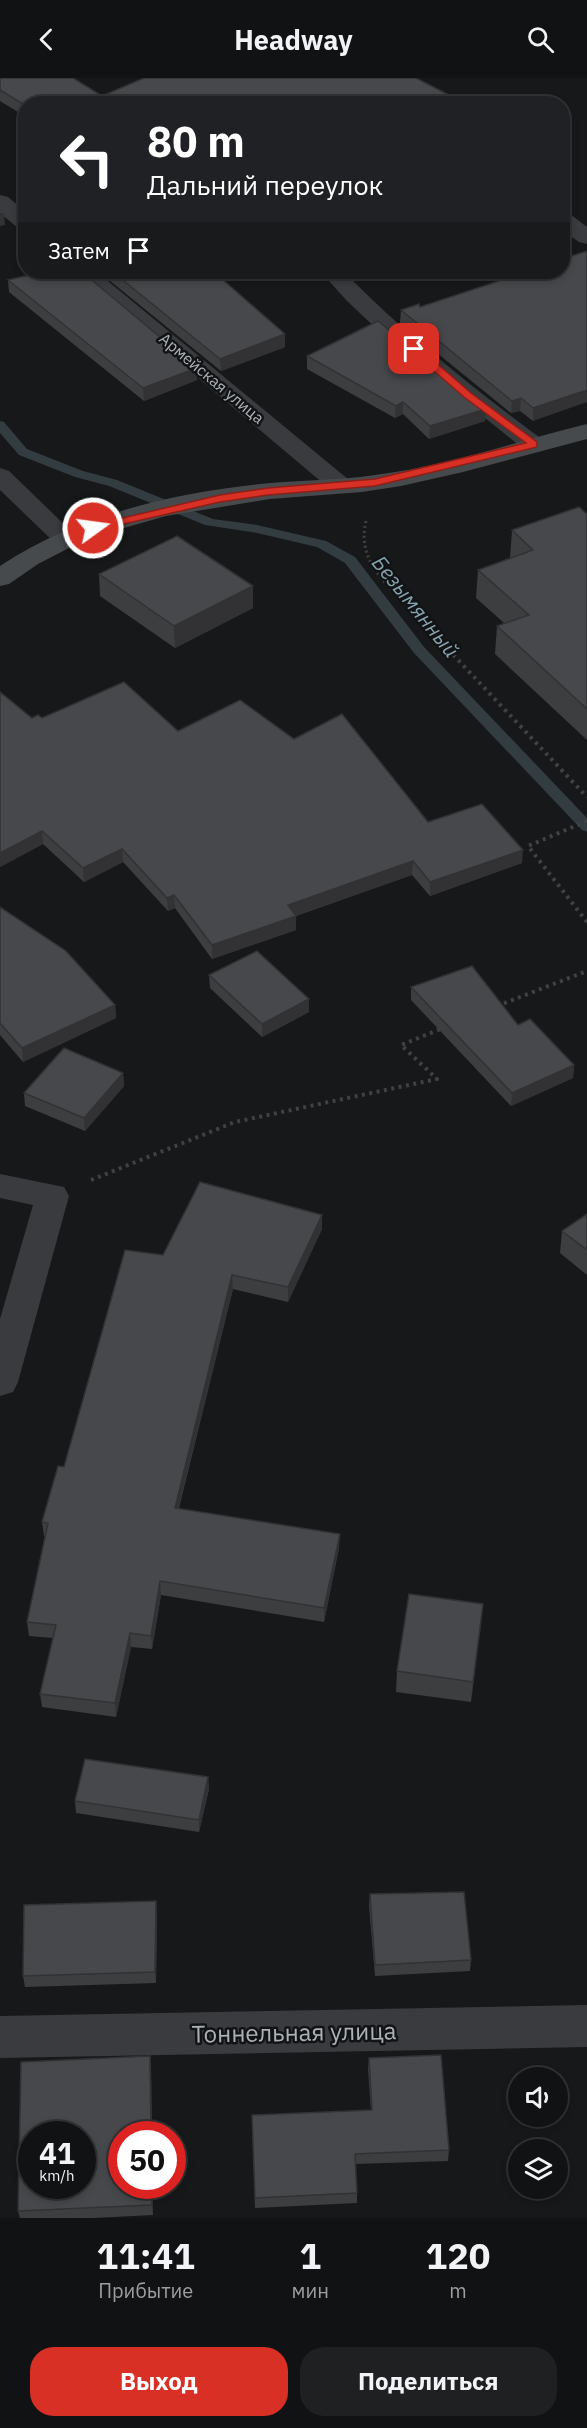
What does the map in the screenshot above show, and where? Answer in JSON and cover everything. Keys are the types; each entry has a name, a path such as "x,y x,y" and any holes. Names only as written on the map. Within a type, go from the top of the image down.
{"main road":[{"path":"0,578 65,539 93,528 162,510 268,492 375,483 587,430"}],"street":[{"path":"0,202 18,217"},
{"path":"570,225 587,237"},
{"name":"Армейская улица","path":"92,279 340,485"},
{"path":"339,279 361,303 467,395 534,445"},
{"path":"0,476 65,539"},
{"path":"0,1186 52,1196 0,1382"},
{"name":"Тоннельная улица","path":"0,2037 587,2026"}],"path":[{"path":"375,483 363,533 370,566 587,797"},
{"path":"587,821 528,846 587,922"},
{"path":"488,1010 587,971"},
{"path":"52,1196 235,1122 437,1079 401,1045 444,1027"}],"building":[{"path":"0,78 73,78 102,96 18,96 18,101 0,90"},
{"path":"144,78 416,78 451,96 102,96"},
{"path":"587,251 587,390 533,408 521,398 512,401 401,310 419,304 420,307 505,279 570,279 570,256"},
{"path":"18,278 90,279 197,368 143,388 8,280"},
{"path":"122,279 222,279 285,334 220,359"},
{"path":"378,321 486,409 430,426 403,402 396,406 307,356"},
{"path":"579,507 587,514 587,709 497,626 529,615 478,570 533,550 512,530"},
{"path":"177,536 253,586 174,626 99,574"},
{"path":"124,682 178,731 240,700 294,739 342,714 428,822 482,804 523,850 430,882 413,861 288,905 296,916 212,945 174,895 167,898 122,849 83,868 42,831 0,853 0,692 32,718 38,715 42,718"},
{"path":"0,907 66,951 115,1005 22,1048 0,1023"},
{"path":"257,951 309,999 262,1024 209,975"},
{"path":"472,966 518,1025 530,1019 574,1065 512,1093 411,987"},
{"path":"64,1048 123,1073 84,1118 24,1093"},
{"path":"200,1182 322,1215 288,1287 232,1275 175,1508 340,1534 324,1608 160,1581 151,1636 130,1633 115,1703 40,1694 56,1625 27,1622 48,1523 42,1522 58,1466 64,1467 125,1250 163,1255"},
{"path":"587,1214 587,1250 562,1231"},
{"path":"409,1594 483,1604 473,1682 397,1671"},
{"path":"85,1759 208,1777 199,1820 75,1801"},
{"path":"464,1892 471,1960 375,1965 370,1894"},
{"path":"156,1901 155,1972 23,1976 24,1905"},
{"path":"441,2055 449,2150 355,2154 357,2193 255,2198 252,2115 372,2110 369,2058"},
{"path":"150,2056 151,2121 108,2121 108,2199 152,2199 152,2205 18,2211 18,2199 96,2199 96,2121 20,2121 21,2062"}],"waterway":[{"name":"Безымянный","path":"0,425 23,452 79,474 113,483 210,522 257,529 321,544 350,560 419,650 587,827"}],"route":[{"path":"93,528 162,510 220,499 268,492 375,483 534,445 467,395 414,349"}]}
